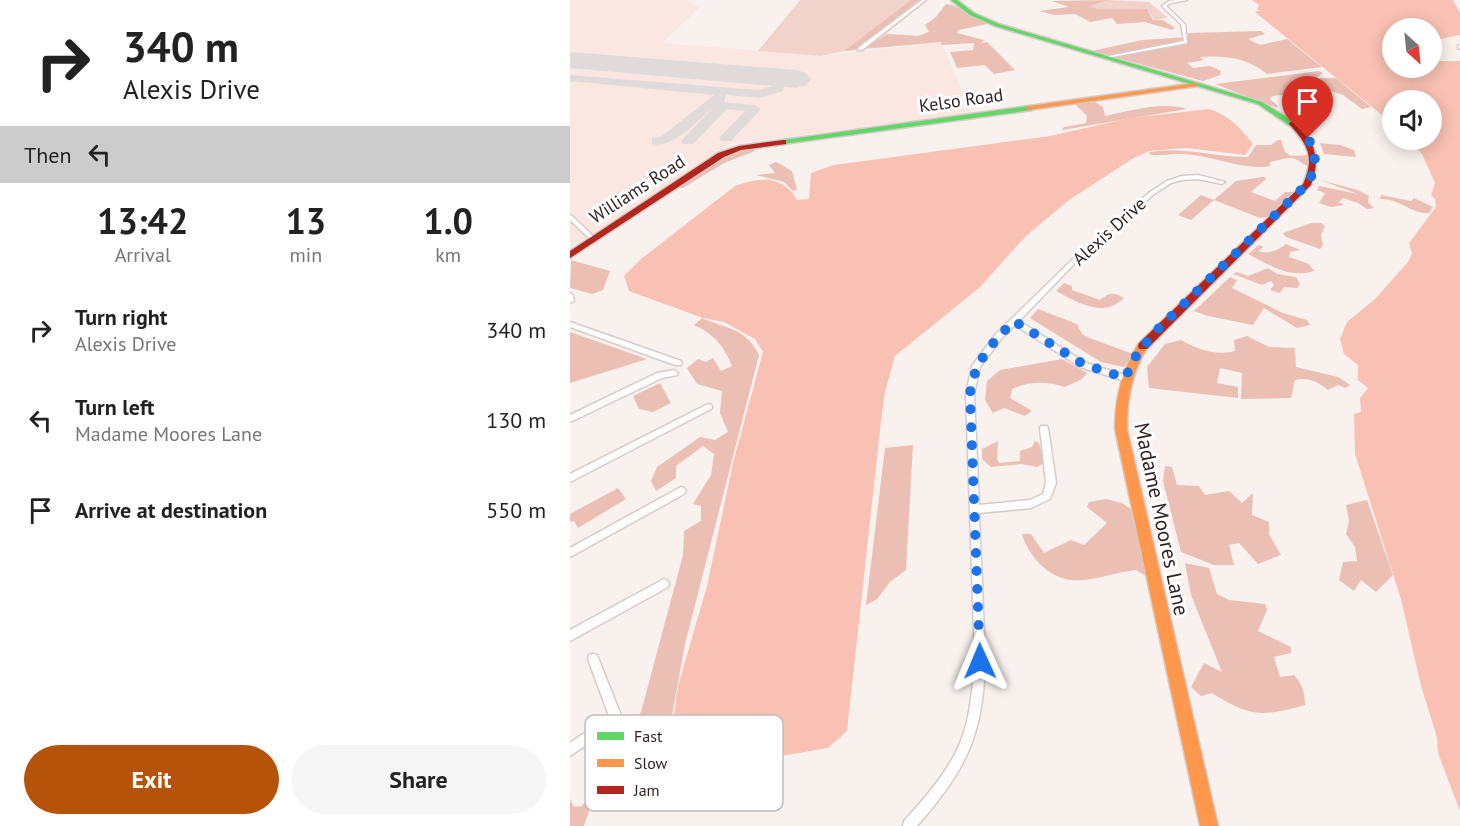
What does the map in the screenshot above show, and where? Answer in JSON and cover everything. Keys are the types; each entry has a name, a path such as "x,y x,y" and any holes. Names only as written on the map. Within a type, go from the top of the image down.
{"street":[{"path":"860,49 924,0"},
{"name":"Madame Moores Lane","path":"954,0 972,14 997,25 1248,98 1280,113 1308,138 1315,152 1314,172 1301,191 1154,333 1136,356 1125,378 1121,429 1209,826"},
{"path":"1109,57 1186,42 1183,24 1164,6 1170,2 1185,0"},
{"name":"Kelso Road","path":"724,153 747,146 1202,84"},
{"name":"Williams Road","path":"570,255 724,153"},
{"name":"Alexis Drive","path":"909,826 933,797 966,743 975,703 980,661 971,384 976,366 986,351 1014,321 1075,260 1161,185 1192,177 1222,182"},
{"path":"570,217 593,239"},
{"path":"570,295 570,301"},
{"path":"1014,321 1083,364 1125,378"},
{"path":"570,324 678,363"},
{"path":"570,419 660,375 674,373"},
{"path":"570,478 708,406"},
{"path":"976,509 1031,504 1047,496 1051,483 1044,428"},
{"path":"570,553 681,491"},
{"path":"570,636 664,585"},
{"path":"593,659 615,715"},
{"path":"570,750 585,740"}],"shaded area":[{"path":"570,0 686,0 699,8 662,43 821,56 941,42 972,113 730,144 570,248"},
{"path":"800,0 911,0 844,51 821,56 758,51"},
{"path":"911,0 919,0 855,50 844,51"},
{"path":"1109,0 1149,2 1168,18 1154,20 1147,9 1097,9 1090,6"},
{"path":"1109,0 1090,6 1097,9 1147,9 1153,20 1163,20 1175,28 1172,30 1145,22 1117,24 1112,18 1090,22 1075,14 1054,15 1039,11 1069,7 1052,1"},
{"path":"1252,0 1453,0 1460,13 1460,35 1442,39 1442,18 1382,18 1382,78 1442,78 1442,61 1460,61 1460,811 1438,753 1437,737 1421,686 1401,599 1355,454 1354,414 1361,412 1360,398 1368,388 1358,380 1358,365 1344,354 1340,339 1347,322 1375,299 1408,262 1412,254 1409,243 1436,207 1435,199 1431,195 1435,183 1419,150 1442,150 1442,90 1382,90 1382,115 1255,12 1261,10 1257,10 1259,5"},
{"path":"946,4 955,6 987,24 959,30 957,33 984,40 981,43 987,42 1015,70 994,74 985,65 957,68 950,52 973,50 974,43 942,45 941,42 863,49 887,34 918,36 929,32 925,25 936,17"},
{"path":"1261,31 1265,34 1248,39 1260,45 1287,39 1322,67 1267,74 1244,61 1200,57 1204,60 1187,63 1193,68 1210,66 1221,71 1220,75 1203,81 1092,51 1142,40 1188,37 1188,33"},
{"path":"1319,71 1323,73 1316,78 1336,78 1371,107 1362,109 1343,95 1328,90 1272,96 1270,99 1278,106 1277,108 1215,84"},
{"path":"1095,102 1103,107 1105,116 1157,106 1187,109 1062,130 1064,127 1086,123 1087,116 1075,104"},
{"path":"1209,109 1228,118 1253,144 1245,155 1186,148 1149,151 1132,159 1069,200 1026,236 980,287 895,356 885,392 881,421 847,731 828,748 783,756 783,715 674,715 678,686 707,586 733,463 763,352 755,339 724,322 703,318 629,291 624,276 641,259 735,186 744,183 770,180 785,186 797,200 809,199 811,173 834,165 1050,136 1130,118"},
{"path":"1281,140 1285,152 1291,156 1310,155 1312,167 1292,158 1270,162 1270,166 1259,167 1189,154 1149,154 1150,152 1188,151 1248,157 1256,145 1271,145"},
{"path":"1320,143 1340,145 1354,150 1356,157 1324,154"},
{"path":"753,147 755,151 724,163 683,188 677,187 728,154"},
{"path":"776,162 792,171 797,190 793,191 784,182 756,175 775,173 769,165"},
{"path":"1263,177 1267,178 1251,192 1275,201 1285,192 1296,192 1273,216 1260,218 1214,200 1236,181"},
{"path":"1320,180 1358,190 1369,196 1368,202 1374,208 1367,209 1343,198 1339,202 1344,205 1331,207 1319,203 1325,193 1317,190 1319,186 1358,194"},
{"path":"1201,195 1214,200 1191,220 1178,215"},
{"path":"1381,195 1411,201 1414,198 1433,207 1429,213 1423,213 1387,199 1380,199"},
{"path":"1311,223 1321,223 1325,226 1321,235 1323,245 1320,249 1286,237 1283,233"},
{"path":"1286,244 1300,250 1290,252 1289,257 1309,264 1314,271 1289,272 1248,254 1259,245 1263,247 1259,251 1270,252"},
{"path":"571,260 610,271 603,290 592,294 570,288"},
{"path":"1268,268 1277,274 1296,277 1300,284 1297,288 1284,287 1280,293 1270,290 1274,285 1271,281 1262,285 1233,274 1237,272 1248,276"},
{"path":"1230,277 1237,280 1232,288 1283,313 1307,320 1310,325 1297,328 1264,308 1253,325 1194,311"},
{"path":"1064,283 1072,286 1072,290 1100,300 1112,294 1124,298 1107,307 1099,308 1081,304 1056,291"},
{"path":"1038,309 1077,324 1082,334 1087,337 1133,354 1124,367 1101,362 1030,318"},
{"path":"702,318 735,330 748,339 759,355 685,644 672,715 639,715 683,555 684,531 701,521 701,506 693,504 711,475 714,454 703,446 676,466 676,478 656,491 651,481 657,467 700,437 715,440 728,432 720,413 722,391 697,384 687,368 698,359 706,362 713,358 721,371 732,366 718,341 694,325"},
{"path":"570,332 647,359 570,383"},
{"path":"1247,336 1269,347 1295,348 1296,367 1338,377 1350,385 1345,388 1338,385 1328,390 1313,381 1300,379 1295,380 1291,398 1241,399 1242,373 1220,368 1217,383 1238,387 1238,398 1149,388 1147,367 1165,344 1181,340 1207,351 1221,353 1235,351 1234,340"},
{"path":"1062,359 1087,373 1082,379 1065,387 1038,383 1025,384 1012,389 1010,398 1032,411 1025,416 1004,408 993,413 985,400 987,381 1000,370"},
{"path":"660,383 671,403 653,412 639,409 633,396"},
{"path":"998,441 997,459 999,463 1020,461 1020,451 1032,447 1035,441 1039,443 1044,463 1037,467 1022,464 991,467 982,459 982,449"},
{"path":"913,445 906,570 890,582 877,599 866,605 885,448"},
{"path":"1165,466 1172,467 1177,485 1199,486 1205,495 1229,491 1242,503 1253,493 1252,515 1269,522 1269,534 1281,555 1258,564 1239,543 1229,545 1234,565 1214,565 1181,552 1163,481"},
{"path":"618,488 626,499 578,528 574,521 570,522 570,514"},
{"path":"1106,499 1122,503 1134,511 1149,578 1136,570 1087,580 1071,580 1054,574 1040,564 1029,550 1022,534 1031,534 1044,553 1071,540 1084,545 1107,523 1087,507 1089,502"},
{"path":"1367,500 1393,575 1376,592 1361,580 1354,591 1339,580 1343,562 1357,561 1355,547 1346,534 1349,521 1346,505"},
{"path":"1185,563 1209,568 1217,594 1229,600 1265,604 1267,610 1258,631 1291,647 1291,653 1274,657 1280,677 1294,675 1300,682 1305,705 1278,712 1247,711 1212,693 1201,696 1191,687 1204,663 1222,672 1191,595"},
{"path":"570,799 574,807 582,806 585,802 585,811 589,811 584,826 570,826"}],"taxiway":[{"path":"570,78 713,90"},
{"path":"713,90 759,94 779,88 780,78"},
{"path":"713,90 720,93 717,98"},
{"path":"657,141 666,139 717,98"},
{"path":"688,141 719,112 721,109 717,98"},
{"path":"726,105 755,109 726,138"}],"runway":[{"path":"570,60 796,79"}],"traffic: fast":[{"path":"954,0 972,14 997,25 1260,103 1293,124"},
{"path":"783,142 1029,108"}],"traffic: slow":[{"path":"1029,108 1196,85"},
{"path":"1143,346 1132,366 1125,386 1121,407 1121,429 1209,826"}],"traffic: jam":[{"path":"1143,346 1307,185 1313,167 1312,152 1305,138 1293,124"},
{"path":"570,255 721,155 739,148 783,142"}],"route":[{"path":"980,661 970,394 973,375 981,358 1014,321 1083,364 1109,375 1125,378 1136,356 1154,333 1306,185 1316,165 1315,152 1308,138"}]}
